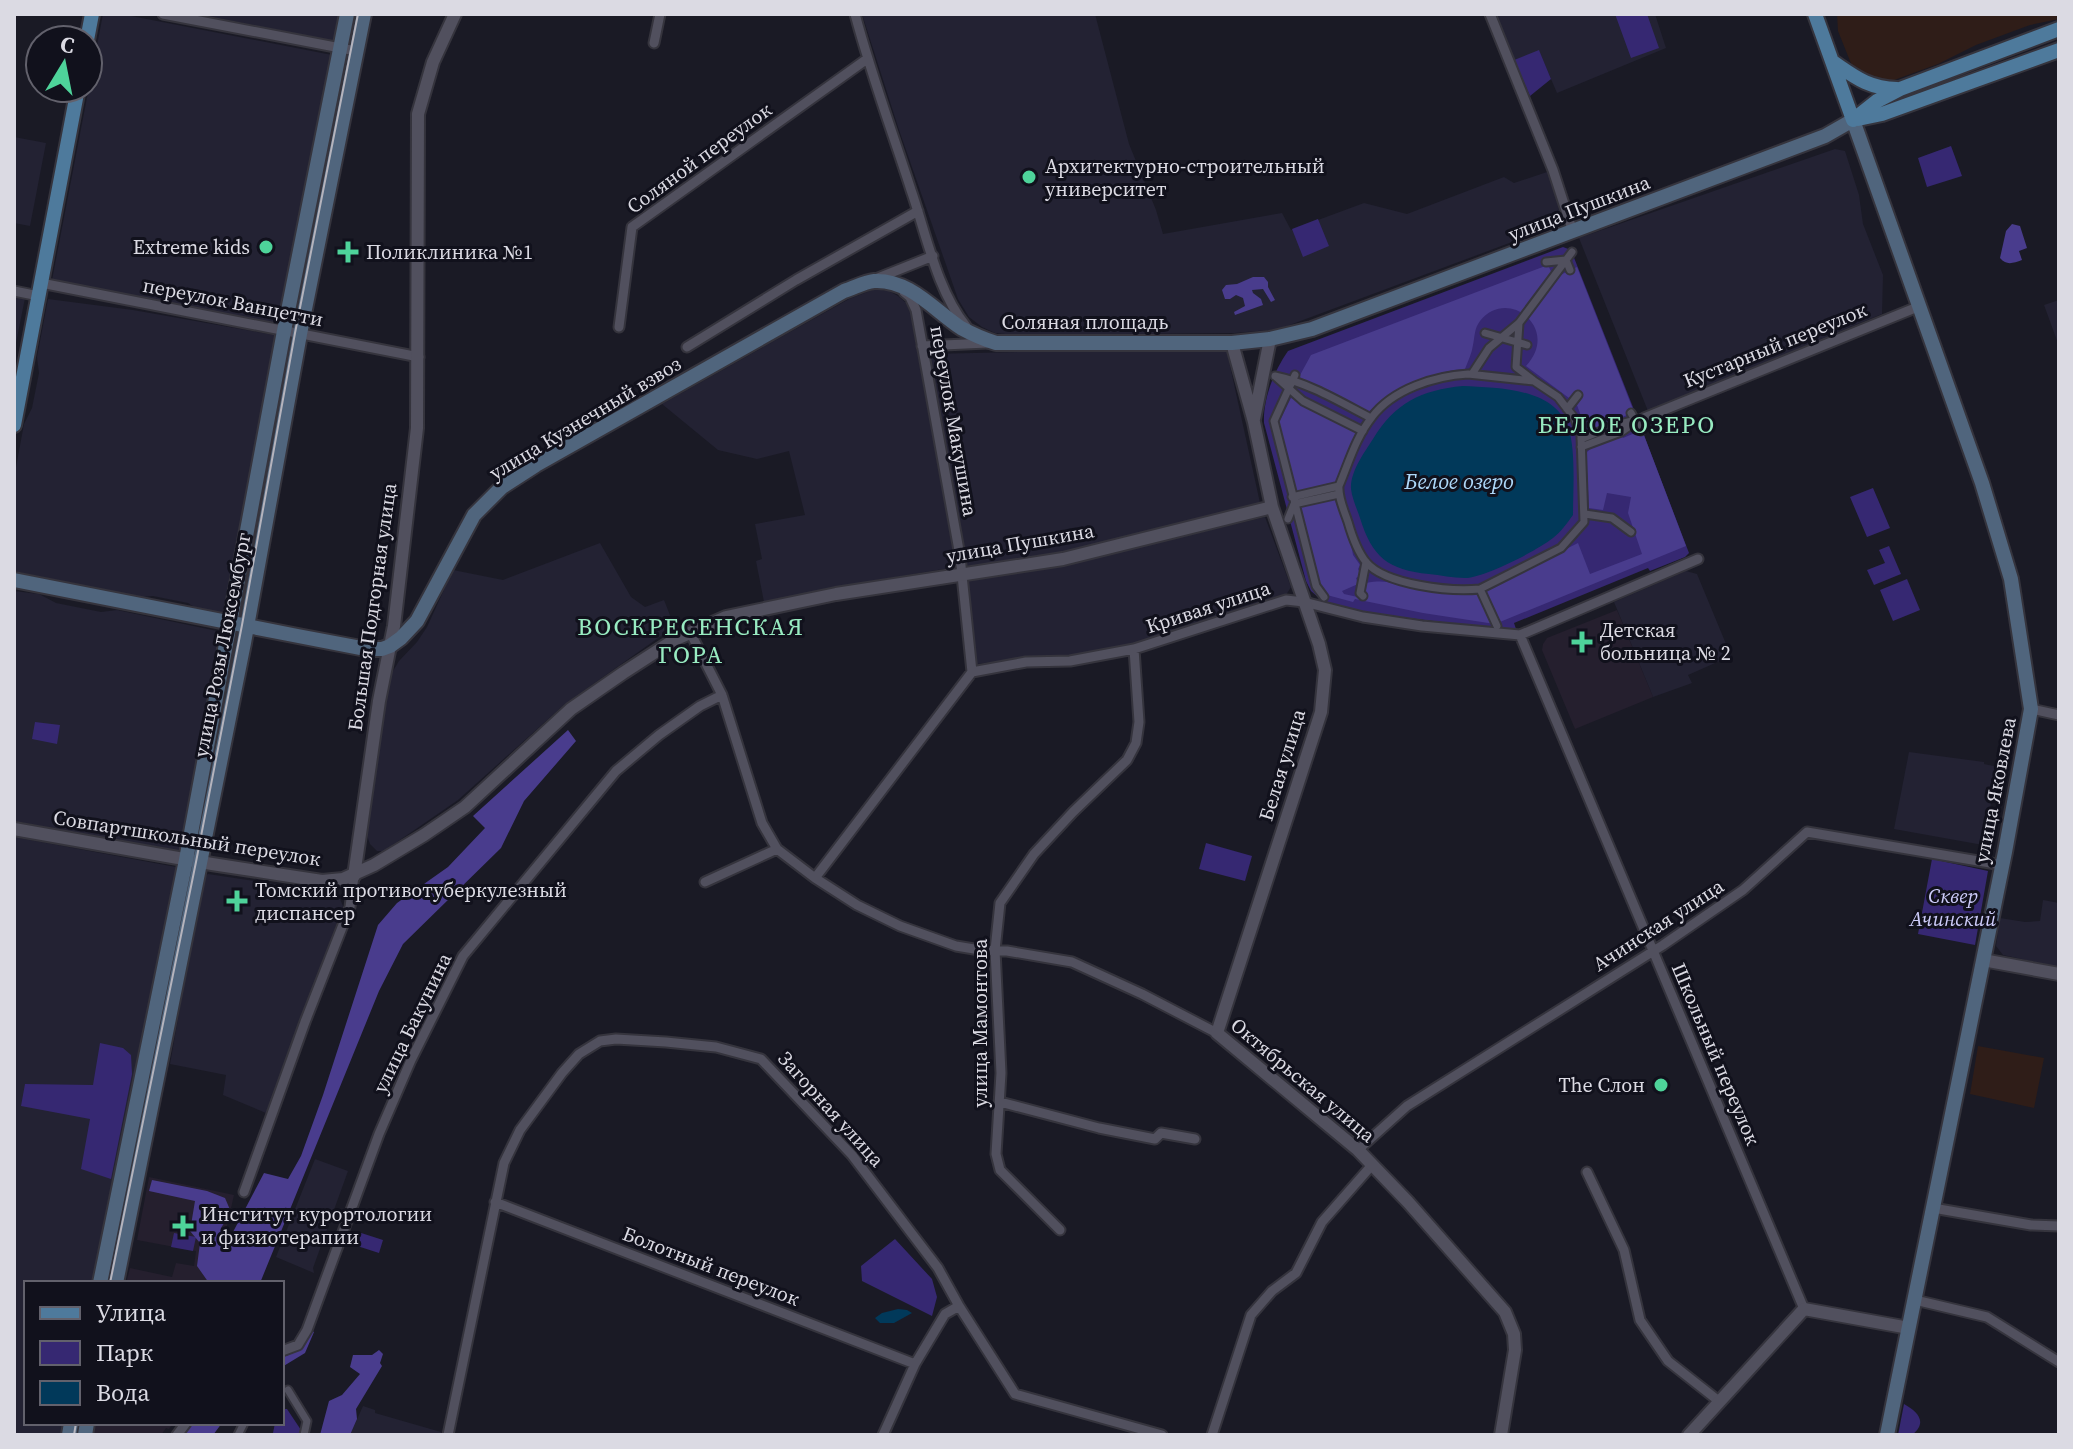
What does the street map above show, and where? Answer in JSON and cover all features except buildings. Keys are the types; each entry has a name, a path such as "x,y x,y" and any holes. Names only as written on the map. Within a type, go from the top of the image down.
{"main road":[{"name":"улица Розы Люксембург","path":"100,1281 247,626 292,332 347,14"},
{"name":"улица Розы Люксембург","path":"116,1281 194,861 231,623 292,332 364,14"},
{"path":"1815,14 1853,120"},
{"name":"улица Пушкина","path":"1232,343 1270,339 1312,329 1573,232 1825,136 1900,89 2059,29"},
{"name":"улица Пушкина","path":"1853,120 1882,114 2059,50"},
{"path":"1832,61 1859,80 1876,87 1900,89"},
{"path":"14,425 75,104"},
{"name":"улица Яковлева","path":"1853,120 1982,483 2011,579 2031,709 1887,1435"},
{"path":"860,285 874,281 891,283"},
{"name":"Соляная площадь","path":"891,283 916,294 972,334 996,343 1232,343"},
{"name":"улица Кузнечный взвоз","path":"390,646 417,621 474,515 502,487 551,456 860,285"},
{"path":"14,580 366,649 390,646"}],"street":[{"path":"163,14 356,51"},
{"name":"Большая Подгорная улица","path":"244,1192 350,907 378,705 394,626 417,428 418,114 433,62 455,14"},
{"path":"654,43 660,14"},
{"name":"переулок Макушина","path":"855,14 933,256 952,304 972,334"},
{"path":"1490,14 1553,170 1573,232"},
{"name":"Соляной переулок","path":"619,327 632,227 867,59"},
{"path":"687,347 796,280 918,211"},
{"path":"1472,374 1489,348 1519,323 1555,274 1565,254 1570,270"},
{"path":"860,285 933,256"},
{"name":"переулок Макушина","path":"891,283 910,297 916,310 960,556 972,672"},
{"name":"переулок Ванцетти","path":"14,291 40,289 419,357"},
{"name":"Кустарный переулок","path":"1637,417 1920,306"},
{"path":"1519,323 1516,367 1558,397 1575,419 1584,442 1584,522 1556,552 1480,589 1426,588 1384,575 1366,562 1352,535 1339,490 1371,418 1391,400 1413,387 1452,373 1534,381"},
{"path":"1485,333 1527,345"},
{"path":"1254,422 1270,339"},
{"path":"922,346 996,343"},
{"path":"1232,343 1254,422 1272,507"},
{"path":"1363,431 1300,401 1275,376 1294,377 1371,418"},
{"path":"1294,377 1274,421 1316,586 1324,597"},
{"path":"1300,401 1310,385"},
{"path":"1567,409 1578,395"},
{"path":"1339,421 1350,405"},
{"path":"1584,442 1601,441 1637,417 1641,431"},
{"path":"1584,442 1619,428"},
{"path":"1293,501 1339,490"},
{"path":"1288,519 1293,501"},
{"name":"улица Пушкина","path":"354,876 465,807 571,709 690,632 726,617 836,594 1063,559 1272,507"},
{"name":"Белая улица","path":"1217,1033 1321,712 1325,670 1319,644 1272,507"},
{"path":"1585,514 1613,514 1631,532"},
{"name":"Кривая улица","path":"972,672 1026,662 1070,661 1134,649 1286,600 1422,626 1520,635 1698,559"},
{"path":"1363,596 1360,593 1366,562"},
{"path":"1480,589 1497,626"},
{"name":"Октябрьская улица","path":"690,632 722,695 762,823 777,849 857,905 900,926 956,946 1072,962 1142,994 1217,1033 1358,1150 1505,1312 1514,1334 1515,1350 1501,1435"},
{"name":"Школьный переулок","path":"1520,635 1804,1309"},
{"name":"улица Мамонтова","path":"1060,1230 1000,1170 996,1154 1001,1073 995,950 1000,903 1034,854 1127,760 1136,743 1139,722 1134,649"},
{"path":"815,878 972,672"},
{"name":"улица Бакунина","path":"284,1350 298,1345 307,1330 379,1134 411,1060 463,956 616,771 659,735 700,706 722,695"},
{"path":"2031,709 2059,715"},
{"name":"Совпартшкольный переулок","path":"14,829 322,881 354,876"},
{"name":"Ачинская улица","path":"1358,1150 1407,1106 1652,952 1743,890 1807,832 2002,865"},
{"path":"705,882 777,849"},
{"path":"1983,960 2059,974"},
{"name":"Загорная улица","path":"449,1433 504,1163 520,1130 579,1054 600,1041 616,1039 716,1047 761,1059 852,1155 938,1268 1015,1394 1162,1435"},
{"path":"1000,1102 1155,1139 1161,1133 1195,1139"},
{"path":"1212,1435 1251,1315 1272,1291 1296,1273 1322,1222 1372,1165"},
{"path":"1587,1172 1624,1250 1640,1320 1668,1361 1720,1402"},
{"name":"Болотный переулок","path":"495,1202 915,1364"},
{"path":"1933,1208 2031,1225 2059,1226"},
{"path":"1915,1300 1987,1317 2059,1362"},
{"path":"883,1435 915,1364 945,1314 959,1306"},
{"path":"1689,1435 1804,1309 1909,1328"},
{"path":"288,1390 307,1421 304,1435"},
{"path":"284,1402 293,1400"},
{"path":"449,1433 460,1435"}],"shaded area":[{"path":"103,14 121,14 332,55 283,324 52,280 86,104 104,104 104,24 101,24"},
{"path":"197,14 342,14 335,41"},
{"name":"Архитектурно-строительный университет","path":"862,14 1095,14 1129,144 1163,234 1282,213 1291,230 1364,203 1407,214 1504,177 1514,183 1550,171 1561,219 1555,226 1279,329 1235,333 995,333 969,317 958,299"},
{"path":"1495,14 1655,14 1666,48 1557,93 1539,51 1514,60"},
{"path":"1837,14 2059,14 2059,19 2030,25 1886,83 1856,71 1852,66 1838,31"},
{"path":"14,137 46,143 30,226 14,223"},
{"path":"1835,149 1845,151 1859,195 1863,224 1883,275 1882,314 1648,411 1579,238"},
{"path":"2012,224 2020,226 2027,248 2019,251 2022,260 2008,263 2000,258 2006,231"},
{"path":"1548,265 1554,278 1577,267 1634,412 1615,420 1616,423 1587,433 1577,405 1582,398 1575,392 1569,398 1526,366 1535,352 1538,338 1534,326 1527,316 1504,308 1491,311 1478,324 1465,369 1426,378 1368,412 1299,377 1311,355"},
{"path":"1264,277 1275,300 1271,302 1263,289 1252,290 1263,305 1235,315 1234,312 1245,306 1243,298 1236,295 1225,299 1222,290 1226,285"},
{"path":"875,289 898,296 910,311 956,567 764,602 756,561 762,559 755,524 805,515 789,451 757,459 718,450 662,404 849,299"},
{"path":"14,296 25,298 14,353"},
{"path":"48,299 133,310 280,336 226,613 14,570 14,478 24,424 32,408 39,373 37,357"},
{"path":"2059,300 2059,346 2044,305"},
{"path":"1143,349 1227,352 1260,503 1061,553 967,566 930,354"},
{"path":"1291,398 1357,432 1332,485 1294,493 1278,424"},
{"path":"1642,430 1686,546 1495,624 1355,599 1353,602 1327,595 1319,583 1298,506 1334,498 1361,575 1356,578 1358,584 1342,591 1362,598 1366,583 1379,582 1445,592 1481,592 1578,543 1590,574 1642,554 1628,513 1631,497 1607,493 1603,510 1589,508 1586,453 1597,443 1621,434 1623,438"},
{"path":"1265,517 1291,587 1286,595 1133,645 1071,658 1026,657 977,664 965,580 1066,565"},
{"path":"600,543 631,597 645,607 664,600 675,628 565,704 458,800 384,851 377,851 366,833 390,676 427,627 453,570 503,580"},
{"path":"1686,571 1697,574 1731,656 1688,675 1692,683 1653,697 1614,602"},
{"path":"14,591 39,594 56,603 101,612 117,610 222,632 181,851 14,821"},
{"path":"1617,610 1653,697 1575,729 1542,650 1543,644 1547,638"},
{"path":"568,730 576,741 524,801 501,848 403,944 379,991 261,1281 208,1281 197,1266 200,1243 190,1231 195,1201 149,1191 152,1180 207,1191 225,1198 231,1212 221,1228 224,1237 233,1232 264,1173 288,1179 301,1156 323,1095 378,925 397,903 448,867 485,828 473,816"},
{"path":"1909,752 1984,762 1998,767 1983,845 1894,829"},
{"path":"14,837 178,869 96,1281 24,1281 24,1425 68,1425 66,1435 14,1435"},
{"path":"208,874 327,892 336,895 343,906 266,1113 223,1095 226,1075 170,1064 203,878"},
{"path":"2043,900 2059,903 2059,967 2003,955 1996,946 2000,918 2040,921"},
{"path":"1978,1046 2044,1058 2034,1108 1970,1094"},
{"path":"315,1159 348,1171 313,1268 314,1273 276,1257"},
{"name":"Институт курортологии и физиотерапии","path":"149,1177 234,1195 214,1281 127,1281 130,1268 172,1277 176,1263 194,1266 196,1251 137,1240"},
{"path":"310,1330 314,1332 305,1353 284,1366 284,1356 300,1347"},
{"path":"379,1350 383,1354 382,1366 356,1409 357,1419 350,1435 320,1435 329,1401 342,1395 360,1374 350,1367 353,1355 372,1355"},
{"path":"363,1406 375,1410 375,1413 441,1432 440,1435 350,1435"},
{"path":"96,1425 172,1425 161,1435 93,1435"},
{"path":"191,1425 220,1425 213,1435 183,1435"}],"green space":[{"path":"1615,14 1647,14 1659,48 1631,58"},
{"path":"1539,50 1551,79 1530,96 1514,60"},
{"path":"1951,146 1962,176 1927,187 1918,158"},
{"path":"1318,219 1329,246 1303,257 1292,229"},
{"path":"1563,247 1571,250 1689,553 1514,623 1516,629 1509,630 1383,615 1332,605 1319,598 1306,581 1264,423 1270,386 1288,351"},
{"path":"1873,488 1890,528 1867,537 1850,497"},
{"path":"1889,546 1901,574 1874,585 1867,570 1885,563 1879,550"},
{"path":"1907,579 1920,610 1893,621 1880,590"},
{"path":"35,722 60,725 57,744 32,739"},
{"path":"1206,843 1252,856 1245,881 1199,869"},
{"name":"Сквер Ачинский","path":"1932,859 1988,871 1975,945 1918,934"},
{"path":"100,1043 123,1048 131,1055 132,1074 111,1179 81,1169 90,1119 21,1106 25,1084 93,1085"},
{"path":"355,1231 383,1240 379,1253 351,1244"},
{"path":"174,1233 196,1237 193,1251 171,1247"},
{"path":"895,1239 932,1279 937,1297 932,1316 862,1281 861,1266"},
{"path":"1904,1404 1919,1418 1919,1426 1912,1435 1898,1435"},
{"path":"284,1409 301,1430 299,1435 273,1433 275,1425 284,1425"}],"water":[{"name":"Белое озеро","path":"1463,386 1523,392 1550,404 1561,414 1572,446 1573,515 1559,533 1545,543 1474,577 1460,578 1403,569 1384,559 1370,543 1352,496 1355,469 1381,427 1400,407 1434,391"},
{"path":"898,1309 912,1313 894,1323 880,1323 875,1318 882,1313"}],"tram line":[{"path":"110,1281 196,862 358,14"},
{"path":"74,1435 76,1425"}],"place":[{"name":"Архитектурно-строительный университет","path":"1029,177"},
{"name":"Extreme kids","path":"266,247"},
{"name":"Поликлиника №1","path":"348,252"},
{"name":"Детская больница № 2","path":"1582,642"},
{"name":"Томский противотуберкулезный диспансер","path":"237,901"},
{"name":"The Слон","path":"1661,1085"},
{"name":"Институт курортологии и физиотерапии","path":"183,1226"}],"district":[{"name":"БЕЛОЕ ОЗЕРО","path":"1627,425"},
{"name":"ВОСКРЕСЕНСКАЯ ГОРА","path":"691,641"}]}
